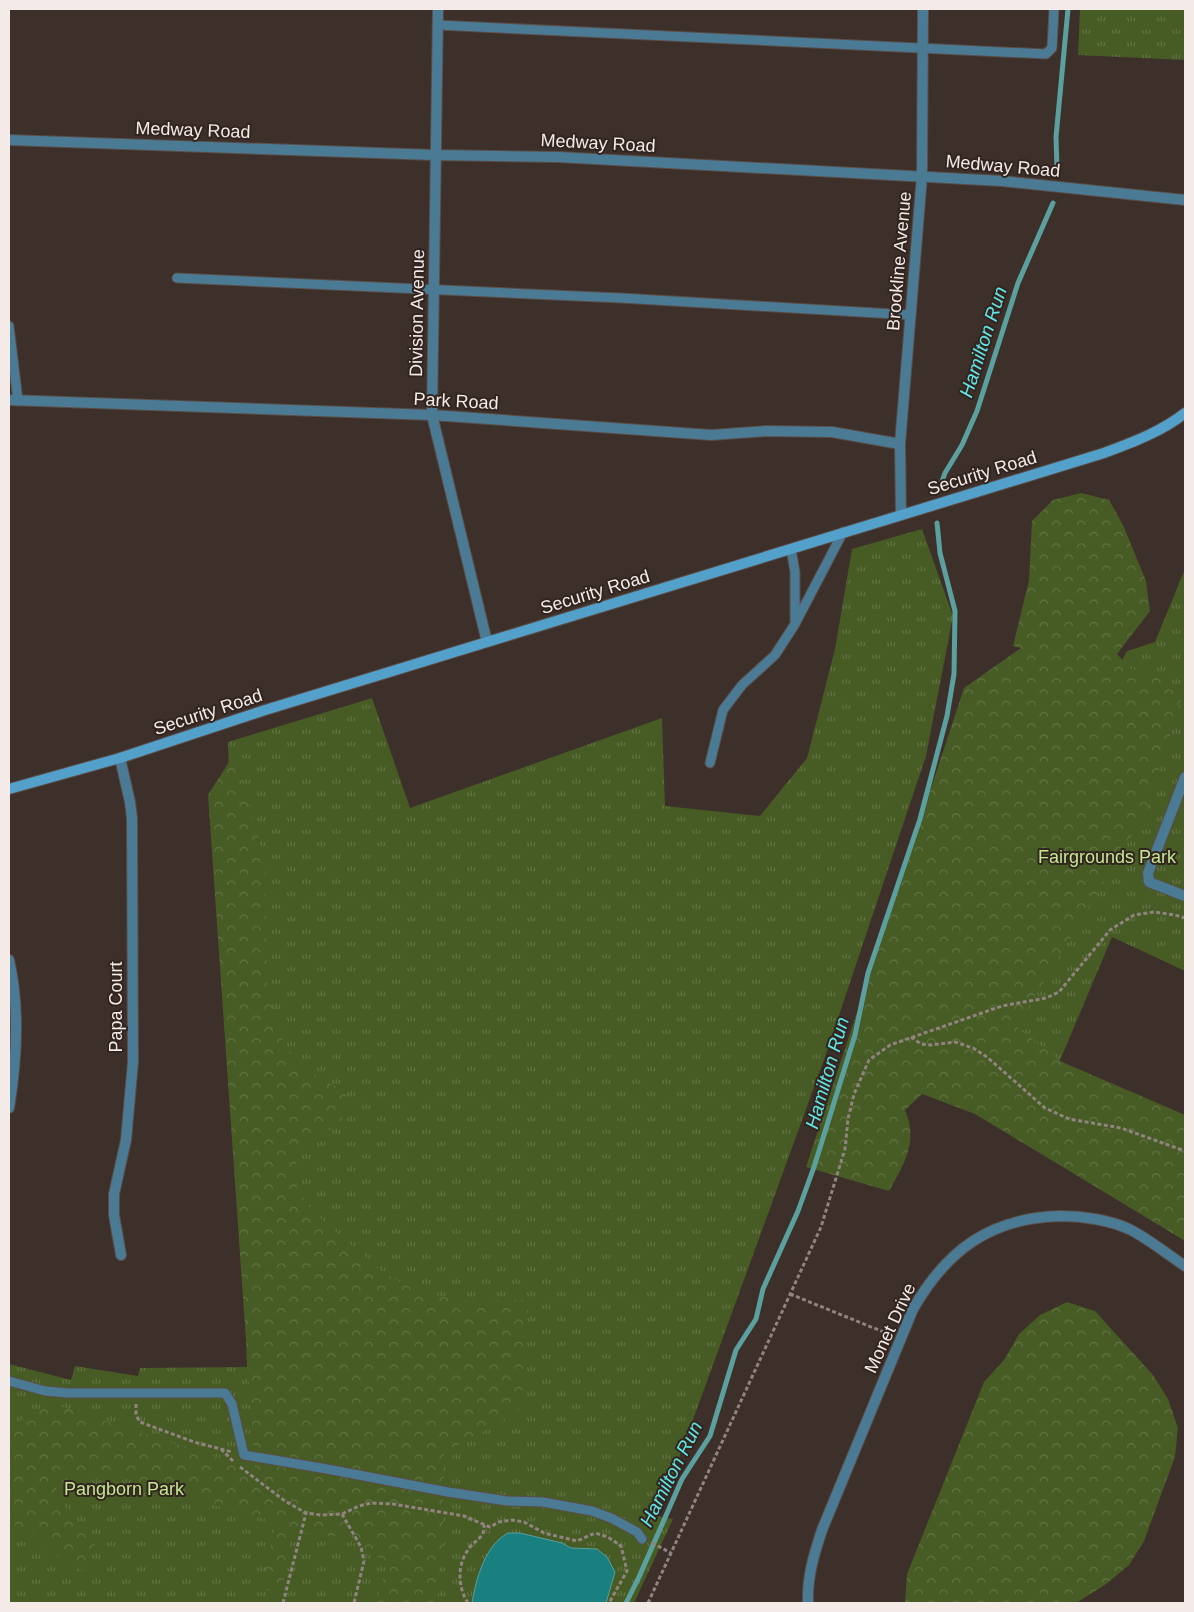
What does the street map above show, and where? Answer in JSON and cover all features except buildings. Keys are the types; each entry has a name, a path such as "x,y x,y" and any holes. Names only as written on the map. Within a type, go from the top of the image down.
{"street":[{"name":"Division Avenue","path":"438,9 432,415 487,642"},
{"name":"Brookline Avenue","path":"901,514 900,444 922,176 923,9"},
{"name":"Medway Road","path":"9,140 435,155 558,157 1002,181 1185,200"},
{"name":"Park Road","path":"14,400 432,415 711,435 766,431 832,432 900,444"},
{"name":"Security Road","path":"9,789 120,758 271,708 1104,453 1140,440 1170,425 1185,413"},
{"name":"Papa Court","path":"120,758 132,818 133,1052 126,1140 114,1194 114,1215 121,1254"},
{"path":"1185,777 1148,873 1149,882 1185,896"},
{"path":"9,960 15,1002 16,1038 13,1085 9,1108"},
{"name":"Monet Drive","path":"808,1603 807,1587 811,1562 822,1530 913,1309 927,1285 945,1264 966,1246 987,1232 1016,1221 1043,1216 1063,1216 1097,1219 1130,1229 1185,1266"}],"lane":[{"path":"437,26 1046,54 1052,48 1054,9"},
{"path":"177,278 621,298 911,315"},
{"path":"9,326 14,400"},
{"path":"710,763 723,710 742,685 775,655 795,624 843,532"},
{"path":"791,549 795,572 795,624"},
{"path":"9,1381 68,1394 225,1393 232,1404 244,1455 448,1492 507,1501 543,1502 592,1511 611,1518 638,1532 642,1539"}],"path":[{"path":"648,1603 821,1227 845,1149 848,1119 854,1094 869,1060 890,1045 911,1037 1002,1006 1046,998 1059,992 1110,930 1134,915 1154,912 1185,918"},
{"path":"911,1037 921,1044 931,1045 955,1042 973,1048 988,1057 1045,1108 1069,1119 1121,1128 1185,1151"},
{"path":"790,1294 901,1339"},
{"path":"137,1393 136,1415 140,1422 194,1442 244,1455"},
{"path":"221,1450 284,1501 306,1513 321,1515 342,1514 371,1503 393,1504 464,1516 490,1527 499,1522 512,1520 524,1522 544,1533 577,1541 595,1533 608,1537 621,1546 627,1571 610,1603"},
{"path":"283,1603 306,1513"},
{"path":"342,1514 361,1547 364,1562 354,1603"},
{"path":"468,1603 460,1586 464,1555 481,1538 485,1530 484,1525"},
{"path":"666,1550 671,1553"}],"green space":[{"path":"1080,9 1185,9 1185,60 1078,55"},
{"path":"1081,493 1109,500 1123,525 1146,581 1150,611 1117,654 1130,668 1185,688 1146,812 1017,1027 1060,1061 1185,1115 1185,1241 975,1114 922,1094 905,1110 910,1126 909,1145 904,1162 889,1191 806,1167 964,688 1021,648 1013,646 1029,580 1032,521 1053,500"},
{"name":"Pangborn Park","path":"922,529 953,616 926,756 825,1057 658,1516 673,1519 634,1603 9,1603 9,1364 71,1380 75,1366 138,1376 140,1368 247,1367 228,742 372,698 410,808 662,718 665,806 760,816 807,758 835,649 852,549"},
{"name":"Fairgrounds Park","path":"1185,569 1185,971 1112,937 1045,1096 920,1039 1127,651 1155,642"},
{"path":"229,762 241,776 265,861 267,982 282,1038 298,1065 347,1093 341,1123 316,1137 296,1159 297,1188 313,1212 384,1273 410,1287 439,1296 467,1301 529,1300 521,1407 498,1424 444,1452 443,1549 437,1603 376,1603 387,1563 347,1538 292,1531 283,1585 260,1593 276,1521 228,1510 171,1490 111,1475 52,1470 59,1499 95,1544 84,1572 57,1556 35,1534 9,1523 9,1430 28,1414 57,1405 255,1470 208,795"},
{"path":"1067,1302 1095,1311 1153,1375 1168,1399 1178,1428 1175,1457 1144,1541 1129,1565 1105,1585 1076,1603 905,1603 907,1574 984,1382 1004,1360 1019,1334 1040,1315"}],"water":[{"path":"508,1533 520,1533 562,1543 571,1548 597,1549 607,1557 615,1572 606,1603 472,1603 479,1573 488,1554 500,1538"}],"waterway":[{"name":"Hamilton Run","path":"1057,169 1056,137 1068,9"},
{"name":"Hamilton Run","path":"939,490 945,473 962,445 977,411 1018,283 1053,203"},
{"name":"Hamilton Run","path":"626,1603 682,1479 710,1436 736,1350 756,1319 763,1289 798,1211 814,1167 855,1035 868,973 920,819 947,716 954,674 955,611 940,553 937,523"}]}
